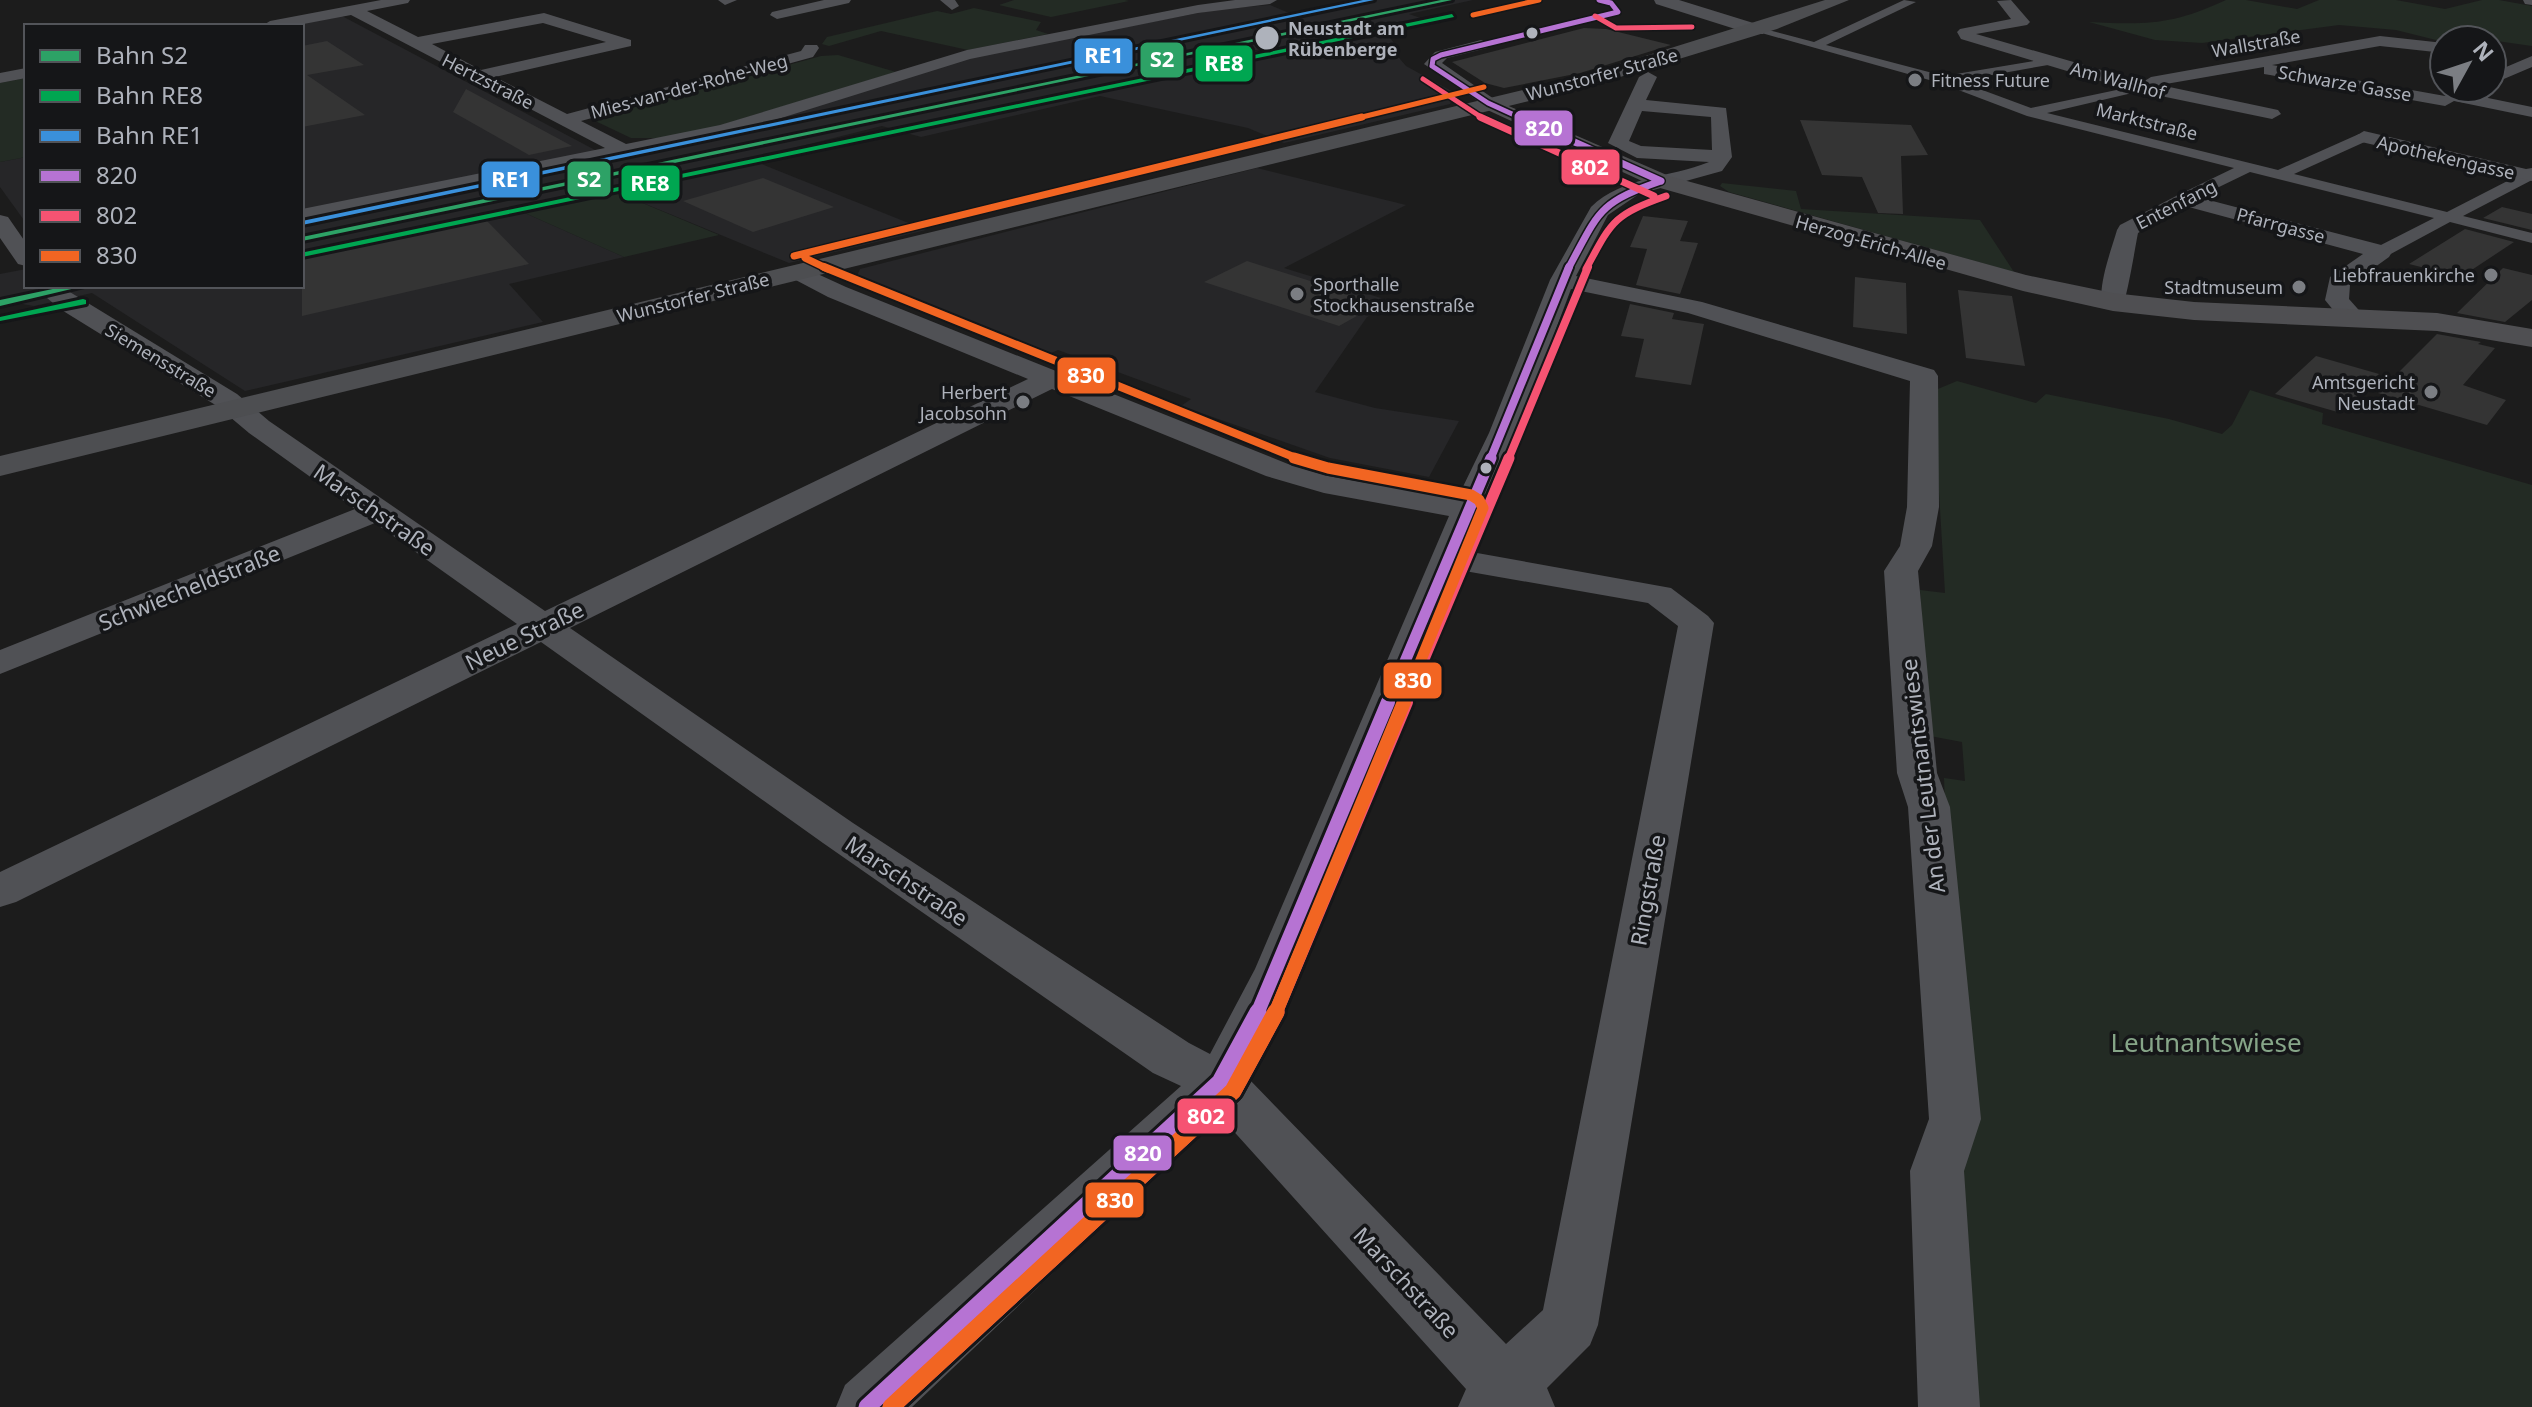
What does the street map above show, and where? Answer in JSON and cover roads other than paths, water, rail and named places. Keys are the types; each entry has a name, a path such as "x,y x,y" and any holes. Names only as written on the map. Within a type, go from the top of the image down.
{"main road":[{"name":"Wunstorfer Straße","path":"0,466 1613,74 1757,30 1841,0"},
{"name":"Herzog-Erich-Allee","path":"1488,103 1661,181 1976,271 2113,302 2272,316 2437,322 2532,338"}],"street":[{"path":"280,24 403,0"},
{"path":"777,15 844,0"},
{"path":"304,215 724,130 967,55 1192,10 1270,0"},
{"path":"1662,0 1757,30"},
{"path":"1818,44 1911,2 1909,0"},
{"path":"1991,0 2027,1"},
{"name":"Am Wallhof","path":"2004,1 2022,22 1970,30 1965,32 1967,36 2137,86 2272,114"},
{"name":"Hertzstraße","path":"353,10 625,151"},
{"path":"414,43 544,18 625,43 479,75"},
{"name":"Marktstraße","path":"1757,30 1944,80 2032,113 2532,238"},
{"name":"Wallstraße","path":"2032,113 2167,79 2385,41 2428,46"},
{"path":"1481,45 1441,55 1432,64 1488,103"},
{"name":"Mies-van-der-Rohe-Weg","path":"564,120 807,54 811,48"},
{"path":"2085,55 2167,79"},
{"path":"2508,56 2532,60"},
{"path":"2508,71 2532,60"},
{"path":"1944,80 2048,61"},
{"name":"Schwarze Gasse","path":"2244,66 2428,95"},
{"path":"0,78 24,73"},
{"path":"1648,77 1618,143 1626,149 1722,157"},
{"path":"2418,113 2437,104"},
{"name":"Schwarze Gasse","path":"2485,104 2532,112"},
{"path":"867,1407 1220,1082 1249,1031 1278,969 1467,510 1503,433 1562,280 1599,212 1621,195 1715,167 1722,157 1720,112 1637,105"},
{"path":"2280,175 2391,125"},
{"name":"Apothekengasse","path":"2364,137 2530,175"},
{"name":"Entenfang","path":"2113,302 2113,290 2128,230 2248,167"},
{"path":"2352,317 2337,300 2338,282 2374,256 2530,175"},
{"name":"Pfarrgasse","path":"2182,199 2374,256"},
{"path":"0,222 24,256"},
{"path":"798,272 819,285 1048,380 1277,470 1324,484 1467,510"},
{"name":"An der Leutnantswiese","path":"1562,280 1693,307 1924,376 1923,507 1916,546 1901,571 1917,773 1929,807 1955,1119 1937,1171 1949,1407"},
{"name":"Siemensstraße","path":"48,288 238,408"},
{"name":"Neue Straße","path":"0,891 1048,380"},
{"name":"Marschstraße","path":"238,408 259,427 838,833 1171,1058 1220,1082 1506,1400"},
{"name":"Schwiecheldstraße","path":"0,663 378,511"},
{"name":"Ringstraße","path":"1448,558 1659,595 1696,623 1569,1325 1506,1400"}],"rail line":[{"name":"RE1","path":"304,223 1371,0"},
{"name":"S2","path":"304,239 1449,0"},
{"name":"RE8","path":"305,255 1452,16"},
{"name":"S2","path":"0,303 71,288"},
{"name":"RE8","path":"3,319 83,302"}],"place":[{"name":"Neustadt am Rübenberge","path":"1267,38"},
{"name":"Fitness Future","path":"1915,80"},
{"name":"Liebfrauenkirche","path":"2491,275"},
{"name":"Stadtmuseum","path":"2299,287"},
{"name":"Sporthalle Stockhausenstraße","path":"1297,294"},
{"name":"Amtsgericht Neustadt","path":"2431,392"},
{"name":"Herbert Jacobsohn","path":"1023,402"}],"park label":[{"name":"Leutnantswiese","path":"2206,1042"}]}
